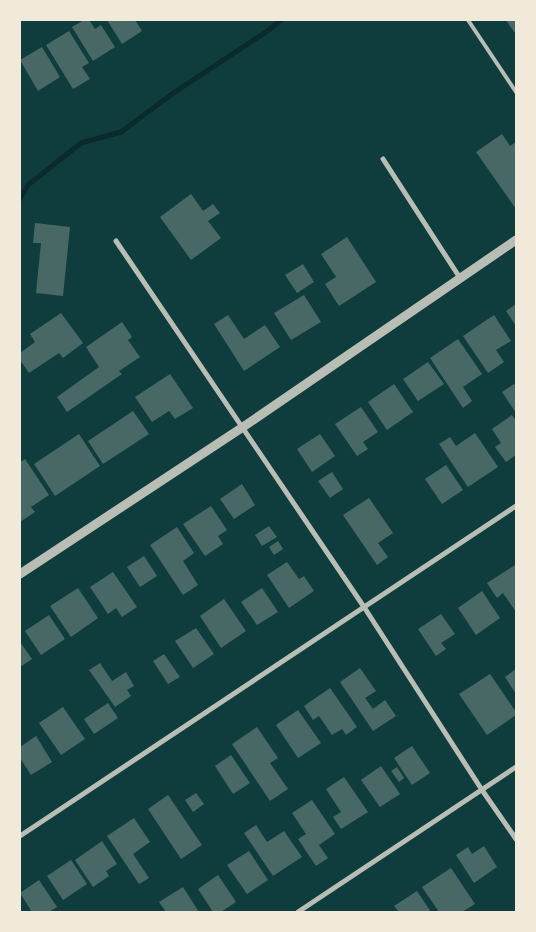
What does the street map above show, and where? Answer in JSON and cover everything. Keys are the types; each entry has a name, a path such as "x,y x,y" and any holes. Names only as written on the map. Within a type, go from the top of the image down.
{"street":[{"path":"383,159 460,278"},
{"path":"20,574 243,427 516,240"},
{"path":"116,241 243,427 516,839"},
{"path":"20,836 516,506"},
{"path":"298,912 516,767"}],"lane":[{"path":"468,20 516,92"}],"building":[{"path":"84,20 89,20 95,29 101,25 115,47 93,61 72,27"},
{"path":"107,20 135,20 142,31 122,44"},
{"path":"506,20 516,20 516,31 514,32"},
{"path":"69,31 89,63 82,67 90,79 73,89 46,45"},
{"path":"42,47 60,77 38,91 20,60"},
{"path":"502,134 510,146 516,142 516,209 476,152"},
{"path":"191,194 203,211 213,204 220,213 208,221 221,238 191,260 160,217"},
{"path":"35,223 70,227 63,296 36,293 41,243 33,243"},
{"path":"347,237 376,282 339,306 325,284 336,277 321,254"},
{"path":"303,264 314,282 297,293 285,275"},
{"path":"304,295 321,322 291,340 274,313"},
{"path":"516,304 516,326 506,311"},
{"path":"61,313 83,343 63,358 59,353 29,373 20,360 20,353 35,342 30,334"},
{"path":"228,315 244,339 265,325 280,347 244,371 214,324"},
{"path":"494,315 511,341 496,350 504,362 488,373 463,336"},
{"path":"122,322 132,337 128,340 140,357 119,371 122,374 67,412 57,397 99,367 86,347"},
{"path":"458,339 482,374 463,387 472,401 463,408 430,358"},
{"path":"428,362 444,384 418,401 403,379"},
{"path":"170,374 193,408 175,419 169,411 152,422 135,397"},
{"path":"394,384 413,412 387,430 368,402"},
{"path":"514,384 516,386 516,413 502,392"},
{"path":"361,407 378,432 363,442 368,449 357,456 335,424"},
{"path":"133,411 149,434 103,464 88,441"},
{"path":"512,415 516,421 516,455 506,462 495,447 501,443 492,429"},
{"path":"475,433 498,467 468,487 439,444 450,437 456,446"},
{"path":"79,434 100,466 55,496 34,464"},
{"path":"320,434 335,456 312,472 297,449"},
{"path":"25,459 49,495 31,507 35,512 20,522 20,462"},
{"path":"446,465 463,490 442,504 425,479"},
{"path":"332,472 343,489 330,498 318,481"},
{"path":"242,484 255,505 234,519 220,499"},
{"path":"369,498 393,533 378,543 388,557 377,565 343,515"},
{"path":"211,506 227,530 218,536 223,544 205,556 183,524"},
{"path":"269,526 277,537 262,546 255,535"},
{"path":"177,527 194,553 183,561 198,585 183,595 150,545"},
{"path":"278,541 283,549 274,555 269,547"},
{"path":"144,556 157,576 140,587 127,567"},
{"path":"287,562 299,579 304,576 314,591 289,608 267,575"},
{"path":"515,565 516,612 503,593 497,598 487,583"},
{"path":"113,572 137,607 122,617 116,608 108,614 90,587"},
{"path":"78,588 98,618 71,637 50,606"},
{"path":"262,588 278,612 257,625 241,602"},
{"path":"482,591 500,618 476,635 458,608"},
{"path":"224,599 246,631 221,648 200,616"},
{"path":"441,614 455,634 441,643 446,649 436,656 418,629"},
{"path":"49,615 65,639 41,655 25,631"},
{"path":"196,628 214,654 193,668 175,641"},
{"path":"20,642 32,659 20,667"},
{"path":"164,654 180,677 168,684 153,661"},
{"path":"100,663 112,681 126,672 134,686 127,690 131,696 115,707 89,670"},
{"path":"360,668 376,691 365,698 373,709 385,700 396,716 373,731 340,682"},
{"path":"516,669 516,694 505,677"},
{"path":"490,674 516,712 516,715 487,735 459,694"},
{"path":"330,688 357,727 346,735 342,729 332,735 319,716 313,720 304,706"},
{"path":"108,703 118,718 94,734 84,719"},
{"path":"63,707 85,739 61,755 39,723"},
{"path":"298,710 321,743 298,758 276,725"},
{"path":"257,727 278,758 270,763 288,789 270,801 232,744"},
{"path":"36,736 52,762 31,775 20,758 20,747"},
{"path":"412,746 430,773 412,785 394,758"},
{"path":"231,755 250,783 233,794 215,766"},
{"path":"381,766 400,794 380,807 361,780"},
{"path":"397,767 404,778 399,782 391,771"},
{"path":"344,777 368,812 341,829 333,817 341,812 326,789"},
{"path":"196,793 204,804 193,812 185,800"},
{"path":"168,795 202,845 181,859 148,809"},
{"path":"312,800 335,834 319,845 328,858 316,866 298,839 306,834 292,813"},
{"path":"134,818 150,842 133,854 149,878 139,884 107,836"},
{"path":"256,825 267,842 284,831 302,857 273,876 244,833"},
{"path":"102,841 117,864 106,871 109,876 93,887 75,860"},
{"path":"484,846 497,867 474,883 456,855 468,847 472,854"},
{"path":"249,851 268,880 247,894 227,865"},
{"path":"71,860 87,884 63,900 47,876"},
{"path":"451,868 475,904 462,912 439,912 422,887"},
{"path":"218,875 236,902 221,912 213,912 198,889"},
{"path":"39,880 57,907 49,912 32,912 20,893"},
{"path":"183,887 199,912 166,912 159,902"},
{"path":"417,891 431,912 399,912 394,906"}],"waterway":[{"path":"20,199 28,185 81,143 121,132 172,94 269,30 281,20"}]}
